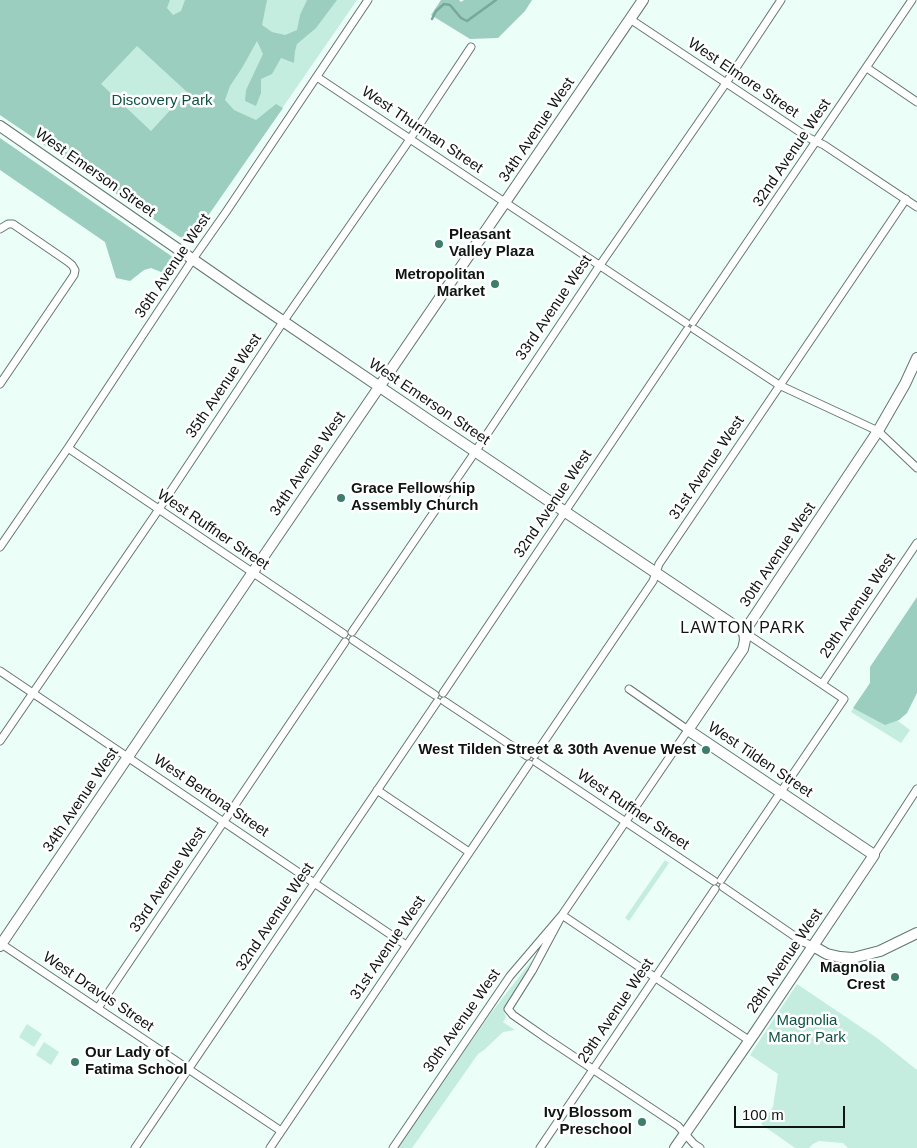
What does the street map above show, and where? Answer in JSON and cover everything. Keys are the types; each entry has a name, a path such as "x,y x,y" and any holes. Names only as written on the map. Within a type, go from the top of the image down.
{"street":[{"name":"36th Avenue West","path":"0,547 368,0"},
{"name":"34th Avenue West","path":"1,944 643,0"},
{"name":"33rd Avenue West","path":"353,636 600,265 781,0"},
{"name":"32nd Avenue West","path":"135,1148 912,0"},
{"name":"West Elmore Street","path":"630,19 917,207"},
{"name":"35th Avenue West","path":"0,741 471,47"},
{"path":"867,68 917,102"},
{"name":"West Thurman Street","path":"317,77 779,385 878,431 917,468"},
{"name":"West Emerson Street","path":"0,126 283,322 844,699"},
{"name":"31st Avenue West","path":"270,1148 653,581 659,564 906,199"},
{"path":"0,384 74,275 75,270 67,261 13,224 8,224 1,228"},
{"name":"30th Avenue West","path":"393,1148 510,976 562,915 743,649 744,632 878,431 905,384 917,358"},
{"name":"West Ruffner Street","path":"68,448 344,634"},
{"name":"29th Avenue West","path":"822,684 917,543"},
{"path":"347,631 353,636 350,643 345,642 343,638 347,631"},
{"name":"West Ruffner Street","path":"353,636 440,698 802,941 813,946"},
{"name":"33rd Avenue West","path":"98,1008 345,642"},
{"name":"West Bertona Street","path":"0,671 406,945"},
{"name":"West Tilden Street","path":"629,689 874,854"},
{"name":"29th Avenue West","path":"540,1148 844,699"},
{"name":"28th Avenue West","path":"675,1148 750,1041 917,789"},
{"path":"377,790 469,852"},
{"path":"562,915 750,1041"},
{"name":"30th Avenue West","path":"562,915 532,971 508,1009 513,1015 593,1070"},
{"path":"813,946 827,954 853,958 880,951 917,933"},
{"name":"West Dravus Street","path":"1,944 281,1131"},
{"path":"593,1070 678,1126 700,1148"}],"green space":[{"name":"Discovery Park","path":"0,0 357,0 189,243 0,115"},
{"name":"Discovery Park","path":"0,0 170,0 167,8 173,15 181,11 185,0 267,0 262,25 272,32 285,35 297,30 300,15 307,0 337,0 316,28 297,44 294,63 281,58 272,74 261,79 261,93 256,106 245,101 246,90 263,54 257,41 230,86 225,100 234,110 256,120 276,104 283,108 189,243 0,115","holes":["137,46 187,92 151,131 101,84"]},
{"path":"441,0 459,0 461,2 464,0 532,0 525,11 498,38 470,39 431,15"},
{"path":"0,138 180,262 171,276 151,268 144,270 130,281 116,278 105,242 0,170"},
{"path":"917,597 917,693 907,713 899,720 885,725 853,708 870,683 870,667"},
{"path":"895,649 894,718 910,730 901,743 851,712"},
{"path":"665,860 669,863 629,921 625,918"},
{"path":"536,955 504,1012 506,1017 503,1022 515,1030 503,1032 478,1054 412,1148 397,1148 491,1013"},
{"name":"Magnolia Manor Park","path":"797,984 877,1038 917,1070 917,1148 848,1148 843,1143 819,1141 809,1148 795,1148 761,1124 773,1107 778,1074 750,1055"},
{"path":"27,1024 42,1034 34,1047 19,1037"},
{"path":"44,1042 59,1052 51,1065 36,1055"}],"waterway":[{"path":"432,19 436,11 444,4 450,5 461,18 467,21 496,0"}],"place":[{"name":"Pleasant Valley Plaza","path":"439,244"},
{"name":"Metropolitan Market","path":"495,284"},
{"name":"Grace Fellowship Assembly Church","path":"341,498"},
{"name":"West Tilden Street & 30th Avenue West","path":"706,750"},
{"name":"Magnolia Crest","path":"895,977"},
{"name":"Our Lady of Fatima School","path":"75,1062"},
{"name":"Ivy Blossom Preschool","path":"642,1122"}],"district":[{"name":"LAWTON PARK","path":"743,629"}]}
